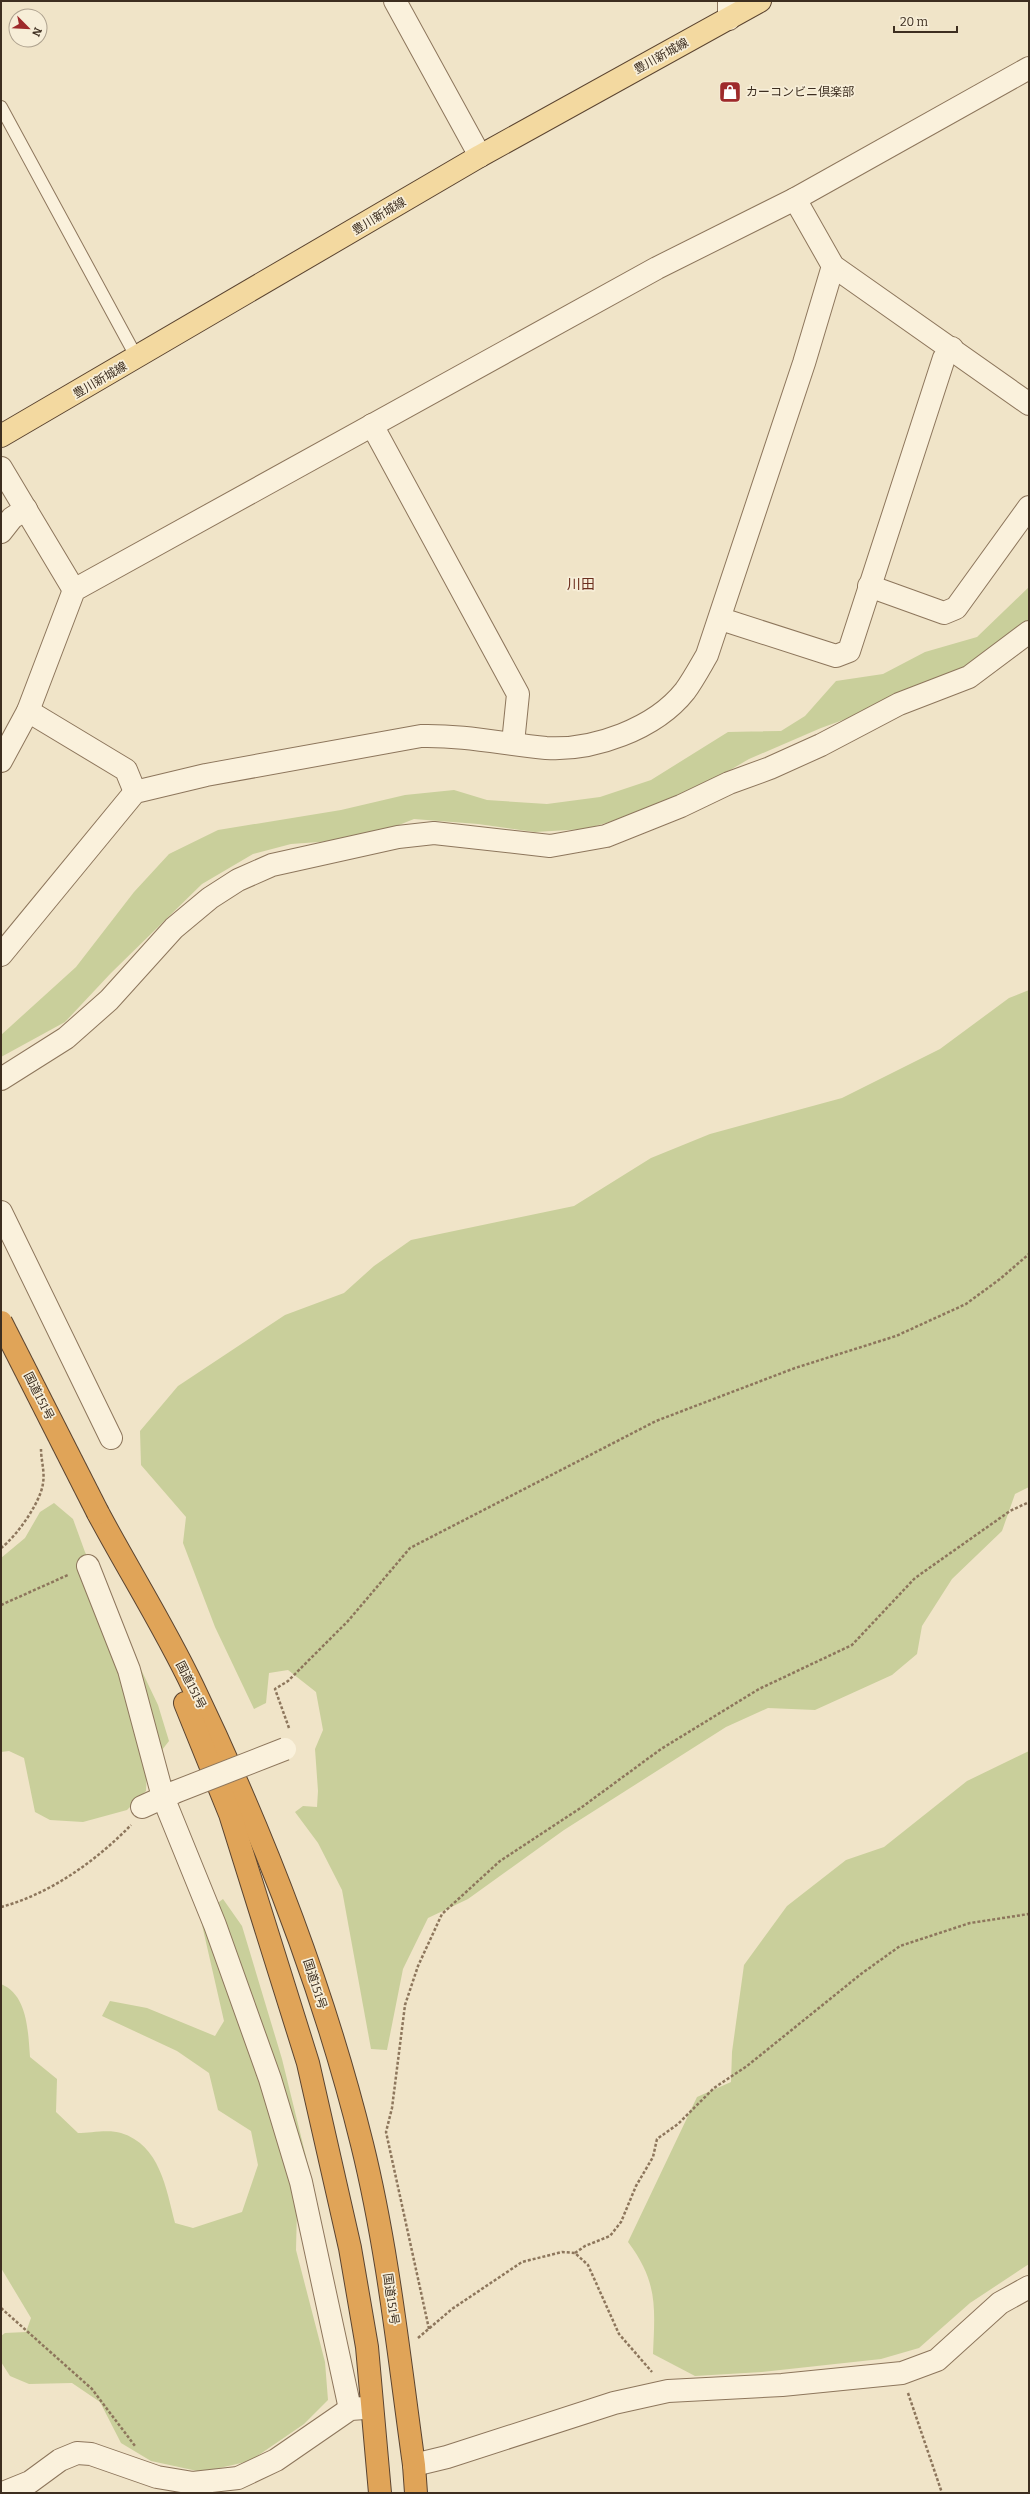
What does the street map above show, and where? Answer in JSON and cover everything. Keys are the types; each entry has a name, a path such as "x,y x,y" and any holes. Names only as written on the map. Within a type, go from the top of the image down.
{"highway":[{"name":"国道151号","path":"1,1322 98,1513 192,1685 249,1810 309,1964 362,2144 382,2243 414,2465 416,2493"},
{"name":"国道151号","path":"98,1513 180,1690 230,1814 280,1968 308,2063 350,2248 374,2407 380,2493"}],"main road":[{"name":"豊川新城線","path":"1,436 137,358 729,10 760,1"}],"street":[{"path":"395,1 480,156"},
{"path":"1,761 28,711 74,590 657,268 795,199 1029,68"},
{"path":"795,199 834,266 952,348 1029,404"},
{"path":"1,955 135,792 206,775 422,736 454,735 546,748 586,747 618,738 659,714 684,692 708,655 721,619 834,266"},
{"path":"721,619 836,656 849,651 944,358 952,348"},
{"path":"372,425 518,694 513,743"},
{"path":"1,468 74,590"},
{"path":"869,586 944,613 956,608 1029,506"},
{"path":"1,532 12,518 26,509"},
{"path":"1,1079 66,1038 109,1000 174,928 210,898 238,880 272,865 398,837 434,833 550,846 606,836 681,806 730,783 770,768 821,745 899,704 969,677 1029,632"},
{"path":"28,711 126,770 135,792"},
{"path":"1,1212 111,1438"},
{"path":"88,1566 128,1670 169,1795 272,2086 301,2182 350,2409"},
{"path":"142,1807 285,1749"},
{"path":"414,2465 454,2455 614,2403 668,2391 782,2385 902,2373 937,2360 1000,2303 1029,2287"},
{"path":"3,2493 30,2482 60,2460 77,2453 91,2454 157,2477 193,2482 238,2478 276,2460 350,2409 374,2407"}],"lane":[{"path":"1,107 137,358"}],"path":[{"path":"285,1749 295,1744 275,1689 288,1681 348,1621 410,1548 656,1422 795,1368 896,1336 966,1304 1000,1279 1029,1254"},
{"path":"1,1548 11,1540 27,1520 43,1484 40,1449 43,1443"},
{"path":"429,2329 386,2132 392,2108 404,2005 418,1966 442,1914 500,1861 582,1807 661,1749 759,1689 852,1645 915,1578 1010,1511 1029,1502"},
{"path":"1,1604 88,1566"},
{"path":"1,1907 16,1904 65,1879 112,1844 134,1822 142,1807"},
{"path":"575,2253 585,2246 610,2236 622,2222 636,2186 653,2157 657,2139 678,2124 714,2088 747,2066 861,1974 900,1946 970,1923 1029,1914"},
{"path":"397,2344 414,2342 452,2309 522,2262 562,2252 575,2253 588,2265 619,2334 649,2370 660,2378 668,2391"},
{"path":"1,2308 92,2389 140,2451"},
{"path":"902,2373 942,2493"}],"green space":[{"path":"1029,587 1029,625 967,675 821,728 749,759 672,804 585,829 535,832 478,824 414,819 374,835 347,840 291,844 253,854 202,884 111,973 65,1022 1,1057 1,1035 76,967 134,892 169,854 218,830 341,810 405,795 454,790 487,800 547,804 600,797 651,780 728,732 781,731 805,716 836,681 883,674 925,652 977,637"},
{"path":"1029,990 1029,1487 1015,1494 1002,1531 952,1579 922,1626 917,1654 892,1675 815,1710 768,1708 726,1727 564,1830 468,1899 428,1918 403,1969 387,2050 371,2049 342,1890 318,1843 295,1812 303,1806 317,1807 318,1791 315,1749 323,1730 316,1692 288,1670 269,1673 266,1703 254,1709 215,1627 183,1543 186,1517 141,1465 140,1431 178,1386 285,1315 344,1293 374,1266 411,1240 574,1206 651,1158 710,1134 842,1098 940,1049 1009,998"},
{"path":"54,1503 73,1519 85,1552 158,1705 169,1741 147,1769 146,1791 127,1810 83,1822 50,1820 35,1812 24,1758 9,1751 1,1752 1,1558 25,1538 40,1512"},
{"path":"1029,1751 1029,2264 970,2303 919,2348 881,2359 762,2372 695,2376 653,2354 654,2308 650,2283 638,2256 628,2242 697,2097 731,2082 732,2052 744,1965 787,1906 846,1860 884,1847 967,1781"},
{"path":"223,1899 242,1926 282,2059 312,2181 297,2209 296,2250 325,2362 328,2400 304,2424 250,2461 202,2472 151,2461 121,2443 100,2402 72,2383 29,2384 10,2376 1,2362 1,2336 5,2333 26,2332 31,2318 1,2268 1,1984 10,1989 22,2005 27,2026 30,2057 57,2079 56,2112 78,2133 105,2131 121,2133 134,2139 145,2147 159,2169 175,2223 193,2228 242,2212 258,2165 251,2131 218,2110 209,2073 177,2051 102,2016 110,2001 147,2008 215,2036 224,2021 200,1916"}],"place":[{"name":"カーコンビニ倶楽部","path":"730,92"}],"district":[{"name":"川田","path":"581,584"}]}
